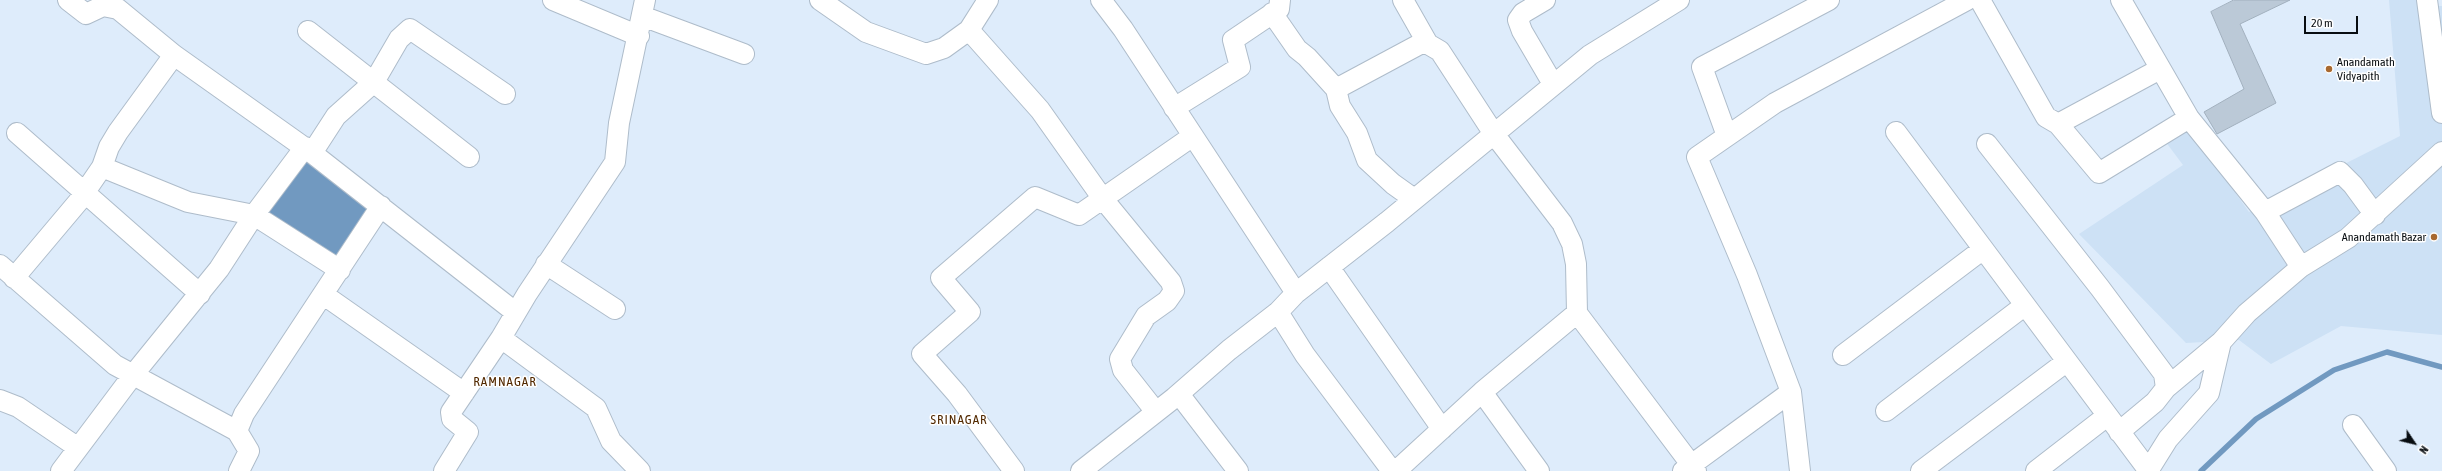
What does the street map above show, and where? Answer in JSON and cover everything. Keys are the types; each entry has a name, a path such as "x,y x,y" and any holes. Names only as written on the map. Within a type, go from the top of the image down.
{"street":[{"path":"68,0 86,14 104,3 118,9 174,55 308,150 515,312"},
{"path":"553,0 638,36"},
{"path":"820,0 866,32 926,54 935,53 969,30 988,0"},
{"path":"1101,0 1193,136 1296,293"},
{"path":"1403,0 1428,44 1440,51 1494,134 1562,223 1572,244 1576,264 1577,313 1690,468 1791,392"},
{"path":"1545,0 1523,13 1518,20 1522,31 1553,84"},
{"path":"1084,470 1179,394 1229,350 1278,312 1296,293 1494,134 1553,84 1590,55 1679,0"},
{"path":"1727,136 1702,67 1829,0"},
{"path":"1800,471 1791,392 1747,275 1697,157 1775,103 1967,0"},
{"path":"1980,0 2046,117 2058,124 2099,173 2189,118"},
{"path":"2121,0 2189,118 2265,212 2301,267"},
{"path":"2427,0 2442,113"},
{"path":"1174,108 1240,67 1233,40 1276,7 1297,49 1307,57 1336,89 1340,106 1357,133 1368,160 1393,184 1414,199"},
{"path":"444,471 468,432 450,416 501,338 515,312 546,264 615,162 619,123 644,8 744,54"},
{"path":"60,471 133,375 219,269 254,214 336,116 374,82 399,39 410,29 505,94"},
{"path":"969,30 1040,110 1103,199 1171,282 1174,291 1167,300 1146,316 1120,359 1123,370 1156,412"},
{"path":"308,31 469,157"},
{"path":"1336,89 1420,44 1428,44"},
{"path":"174,55 118,132 109,147 102,167 65,219 7,271 103,357 133,375 237,430 249,451 238,471"},
{"path":"2058,124 2160,69"},
{"path":"1896,132 1982,250 2148,471 2168,439 2209,393 2221,342"},
{"path":"16,133 200,294"},
{"path":"1014,471 957,394 922,354 970,312 941,278 1035,197 1079,215 1193,136"},
{"path":"1987,144 2100,288 2164,374 2166,388"},
{"path":"2036,471 2113,424 2155,402 2166,388 2221,342 2247,313 2301,267 2348,238 2375,215 2442,152"},
{"path":"102,167 188,202 254,214 340,270"},
{"path":"2265,212 2340,172 2353,185 2375,215"},
{"path":"237,430 244,414 340,270 380,206"},
{"path":"1843,356 1982,250"},
{"path":"546,264 615,309"},
{"path":"1329,267 1442,429"},
{"path":"324,294 464,393"},
{"path":"1886,411 2024,306"},
{"path":"1278,312 1305,355 1392,471"},
{"path":"1396,471 1482,392 1577,313"},
{"path":"501,338 596,408 611,441 640,471"},
{"path":"1921,471 2066,362"},
{"path":"1482,392 1539,471"},
{"path":"1179,394 1238,471"},
{"path":"0,400 18,407 77,447"},
{"path":"2353,425 2386,471"}],"shaded area":[{"path":"2389,0 2418,0 2419,6 2442,6 2442,335 2341,326 2271,364 2239,340 2186,343 2079,234 2183,165 2165,141 2189,128 2249,212 2400,136"}],"water":[{"path":"308,157 372,207 340,262 268,214 280,190"}],"building":[{"path":"2234,0 2290,0 2240,24 2276,103 2217,134 2204,112 2244,89 2211,12"}],"waterway":[{"path":"2201,471 2256,419 2334,370 2387,352 2442,367"}],"place":[{"name":"Anandamath Vidyapith","path":"2329,69"},
{"name":"Anandamath Bazar","path":"2434,237"}],"district":[{"name":"RAMNAGAR","path":"505,382"},
{"name":"SRINAGAR","path":"959,420"}]}
